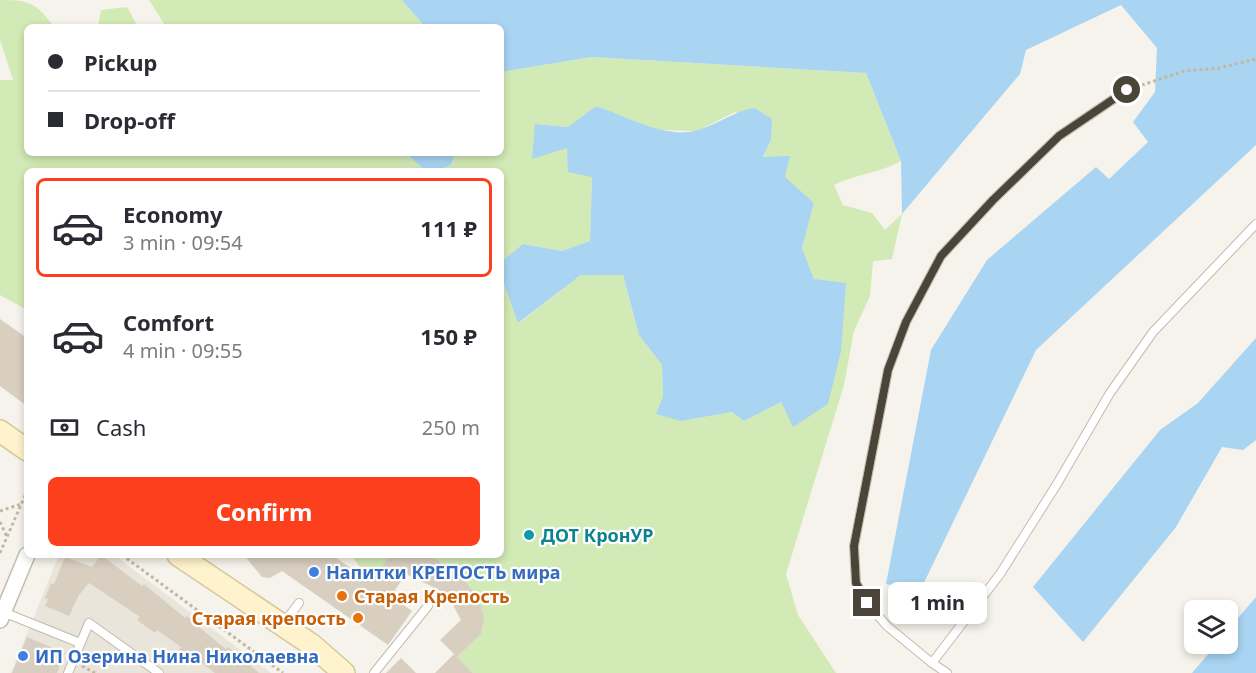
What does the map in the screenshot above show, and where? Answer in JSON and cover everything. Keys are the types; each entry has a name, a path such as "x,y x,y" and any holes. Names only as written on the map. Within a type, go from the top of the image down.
{"main road":[{"path":"0,431 24,448"},
{"path":"182,558 312,645 344,673"}],"street":[{"path":"2,616 26,558"}],"lane":[{"path":"947,673 887,626 867,603 856,583 854,546 888,370 906,322 941,256 993,200 1059,136 1127,90"},
{"path":"932,663 1000,574 1057,484 1110,393 1153,332 1256,224"},
{"path":"282,625 299,603"},
{"path":"374,673 428,606"},
{"path":"2,616 80,643"},
{"path":"68,673 89,623 159,673"}],"path":[{"path":"1127,90 1185,70 1219,68 1256,59"},
{"path":"0,554 24,498"},
{"path":"0,511 21,504"},
{"path":"0,522 7,537"},
{"path":"126,558 283,673"},
{"path":"75,663 95,673"}],"shaded area":[{"path":"58,558 118,558 271,673 11,673"}],"green space":[{"path":"0,0 31,4 37,7 52,24 24,24 24,156 410,156 423,168 24,168 24,308 0,295 0,80 13,80 0,40"},
{"path":"149,0 402,0 422,24 164,24"},
{"path":"127,7 136,24 99,24 101,10"},
{"path":"592,57 866,73 901,161 834,185 843,205 872,213 885,230 902,214 892,259 873,261 870,296 854,331 844,385 786,574 798,615 836,673 473,673 457,657 481,634 469,595 459,576 430,558 504,558 504,283 519,323 581,275 623,275 639,335 662,365 663,396 681,421 732,412 744,421 781,402 794,427 814,279 802,248 814,203 763,158 771,140 735,112 697,131 656,130 596,106 568,127 535,124 568,148 592,177 590,241 562,251 523,244 504,260 504,168 443,168 451,165 454,156 504,156 504,72"},
{"path":"353,558 388,558 371,582"}],"water":[{"path":"402,0 1256,0 1256,145 1036,350 920,591 886,584 931,350 987,260 1096,167 1109,179 1148,142 1133,122 1155,92 1157,48 1121,5 1026,50 1020,74 902,214 901,161 866,73 592,57 504,72 504,24 422,24"},
{"path":"596,106 647,126 673,132 698,130 754,108 772,119 771,140 763,157 790,156 785,177 814,203 802,248 814,279 846,283 841,351 828,404 793,427 781,402 744,421 732,412 681,421 656,414 663,396 662,365 639,335 623,275 581,275 518,323 504,283 504,260 523,244 562,251 590,241 592,177 568,172 567,148 532,159 535,124 568,127"},
{"path":"454,156 451,165 443,168 423,168 410,157"},
{"path":"1256,338 1256,440 1243,450 1222,447 1176,527 1083,642 1033,587 1160,430 1198,403"},
{"path":"1256,597 1256,673 1192,673 1208,654 1238,654 1238,618"}],"building":[{"path":"0,319 24,336 24,404 0,386"},
{"path":"65,558 92,567 99,558 105,558 142,586 144,584 185,618 187,616 201,626 200,628 226,649 228,647 259,673 215,673 179,650 181,647 157,630 155,633 137,620 140,617 89,583 79,595 69,616 45,606 48,599 45,598 51,583 54,584"},
{"path":"246,558 336,558 371,582 388,558 432,558 463,578 479,600 484,618 481,634 457,657 440,640 461,620 453,605 439,590 406,574 391,596 412,611 388,645 282,571 270,578 262,577"},
{"path":"27,637 65,653 57,673 12,673"},
{"path":"454,654 473,673 435,673"},
{"path":"401,658 416,673 386,673"}],"place":[{"name":"ДОТ КронУР","path":"529,535"},
{"name":"Напитки КРЕПОСТЬ мира","path":"314,572"},
{"name":"Старая Крепость","path":"342,596"},
{"name":"Старая крепость","path":"358,618"},
{"name":"ИП Озерина Нина Николаевна","path":"23,656"}],"route":[{"path":"867,603 856,583 854,546 888,370 906,322 941,256 993,200 1059,136 1127,90"}]}
